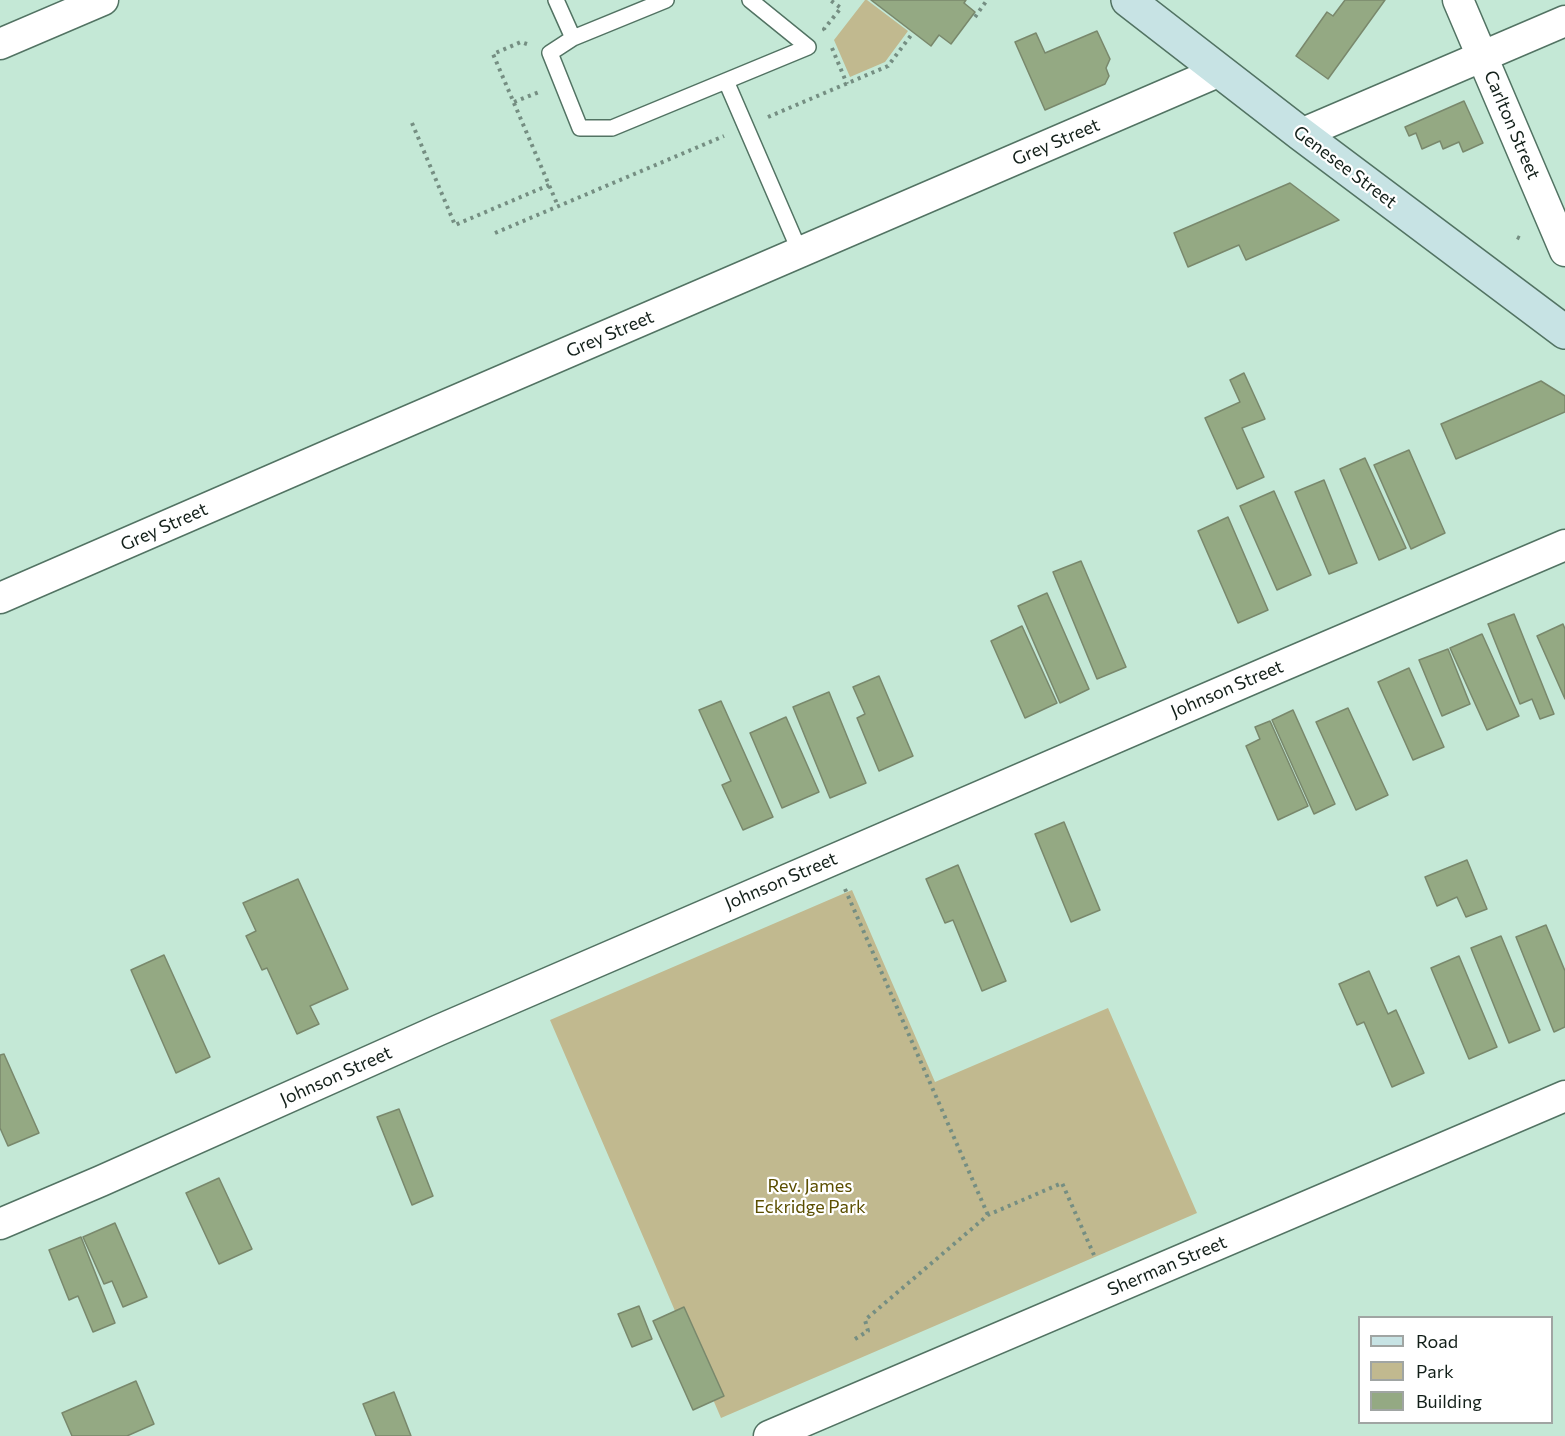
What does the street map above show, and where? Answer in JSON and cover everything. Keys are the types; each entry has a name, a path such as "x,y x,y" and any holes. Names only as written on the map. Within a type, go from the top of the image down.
{"main road":[{"name":"Genesee Street","path":"1128,0 1301,134 1565,332"}],"street":[{"path":"0,44 103,0"},
{"name":"Carlton Street","path":"1458,0 1565,251"},
{"path":"1301,134 1565,21"},
{"name":"Grey Street","path":"0,598 1220,71"},
{"name":"Johnson Street","path":"0,1224 516,996 1565,545"},
{"name":"Sherman Street","path":"769,1436 1565,1096"}],"lane":[{"path":"556,0 573,38"},
{"path":"666,0 573,38 550,53 580,128 612,128 808,47 750,0"},
{"path":"726,81 800,252"}],"path":[{"path":"830,0 841,8 824,29 847,84"},
{"path":"975,16 987,0"},
{"path":"763,119 888,66 912,34"},
{"path":"521,42 493,54 558,207"},
{"path":"514,102 544,89"},
{"path":"412,123 455,225 549,185"},
{"path":"495,233 724,136"},
{"path":"842,882 988,1215"},
{"path":"855,1339 868,1331 865,1320 988,1215 1062,1183 1094,1255"}],"green space":[{"path":"865,0 908,31 885,62 850,77 834,40"},
{"name":"Rev. James Eckridge Park","path":"852,890 935,1082 1108,1008 1197,1213 721,1418 550,1020"}],"building":[{"path":"871,0 966,0 964,3 975,12 951,44 939,35 931,46"},
{"path":"1345,0 1385,0 1328,79 1296,56 1327,12 1333,16"},
{"path":"1097,31 1110,59 1106,68 1109,76 1105,84 1045,110 1015,42 1036,33 1045,53"},
{"path":"1464,101 1483,143 1463,152 1459,142 1443,149 1440,141 1422,149 1416,133 1409,136 1405,127"},
{"path":"1290,183 1339,220 1246,260 1239,245 1188,267 1174,233"},
{"path":"1244,373 1265,419 1242,428 1264,477 1237,489 1205,418 1240,402 1230,380"},
{"path":"1541,381 1565,396 1565,412 1456,459 1441,424"},
{"path":"1409,450 1445,533 1411,549 1374,465"},
{"path":"1365,458 1406,548 1379,560 1340,469"},
{"path":"1324,480 1357,563 1329,574 1295,492"},
{"path":"1274,491 1311,575 1277,590 1240,506"},
{"path":"1228,517 1268,610 1238,623 1198,531"},
{"path":"1081,561 1126,667 1097,679 1053,572"},
{"path":"1047,593 1089,689 1060,703 1018,606"},
{"path":"1514,614 1554,714 1540,719 1532,699 1520,704 1488,624"},
{"path":"1563,624 1565,629 1565,699 1537,636"},
{"path":"1022,626 1057,703 1025,718 991,641"},
{"path":"1482,634 1519,716 1487,730 1450,648"},
{"path":"1448,649 1470,704 1442,716 1419,660"},
{"path":"1409,668 1444,747 1413,760 1378,682"},
{"path":"879,676 913,756 879,771 857,718 865,714 853,687"},
{"path":"829,692 866,783 830,798 793,707"},
{"path":"721,701 773,817 743,830 722,785 731,781 699,710"},
{"path":"1348,708 1388,795 1356,810 1316,722"},
{"path":"1293,710 1335,804 1314,814 1272,720"},
{"path":"786,717 819,792 782,808 750,733"},
{"path":"1270,721 1308,806 1278,820 1246,746 1260,739 1255,727"},
{"path":"1064,822 1100,910 1071,922 1035,834"},
{"path":"1467,860 1487,909 1466,917 1457,897 1437,906 1425,877"},
{"path":"958,865 1006,981 982,991 953,920 945,923 926,879"},
{"path":"298,879 348,989 310,1006 319,1024 297,1034 267,968 262,970 246,936 256,931 243,903"},
{"path":"1546,925 1565,971 1565,1027 1554,1032 1516,937"},
{"path":"1501,936 1540,1030 1509,1043 1471,948"},
{"path":"164,955 210,1057 176,1073 131,970"},
{"path":"1459,956 1497,1047 1469,1059 1431,968"},
{"path":"1369,971 1388,1014 1396,1010 1424,1073 1392,1087 1364,1022 1357,1025 1339,984"},
{"path":"4,1054 39,1133 8,1146 0,1128 0,1055"},
{"path":"399,1109 433,1196 412,1205 377,1117"},
{"path":"219,1178 252,1249 219,1264 186,1193"},
{"path":"115,1223 147,1297 123,1307 112,1281 104,1284 83,1237"},
{"path":"81,1237 115,1323 93,1332 78,1296 69,1300 49,1250"},
{"path":"639,1306 652,1339 632,1347 618,1314"},
{"path":"684,1307 724,1396 693,1410 653,1321"},
{"path":"136,1381 154,1424 127,1436 72,1436 62,1413"},
{"path":"394,1392 411,1436 376,1436 363,1404"}]}
